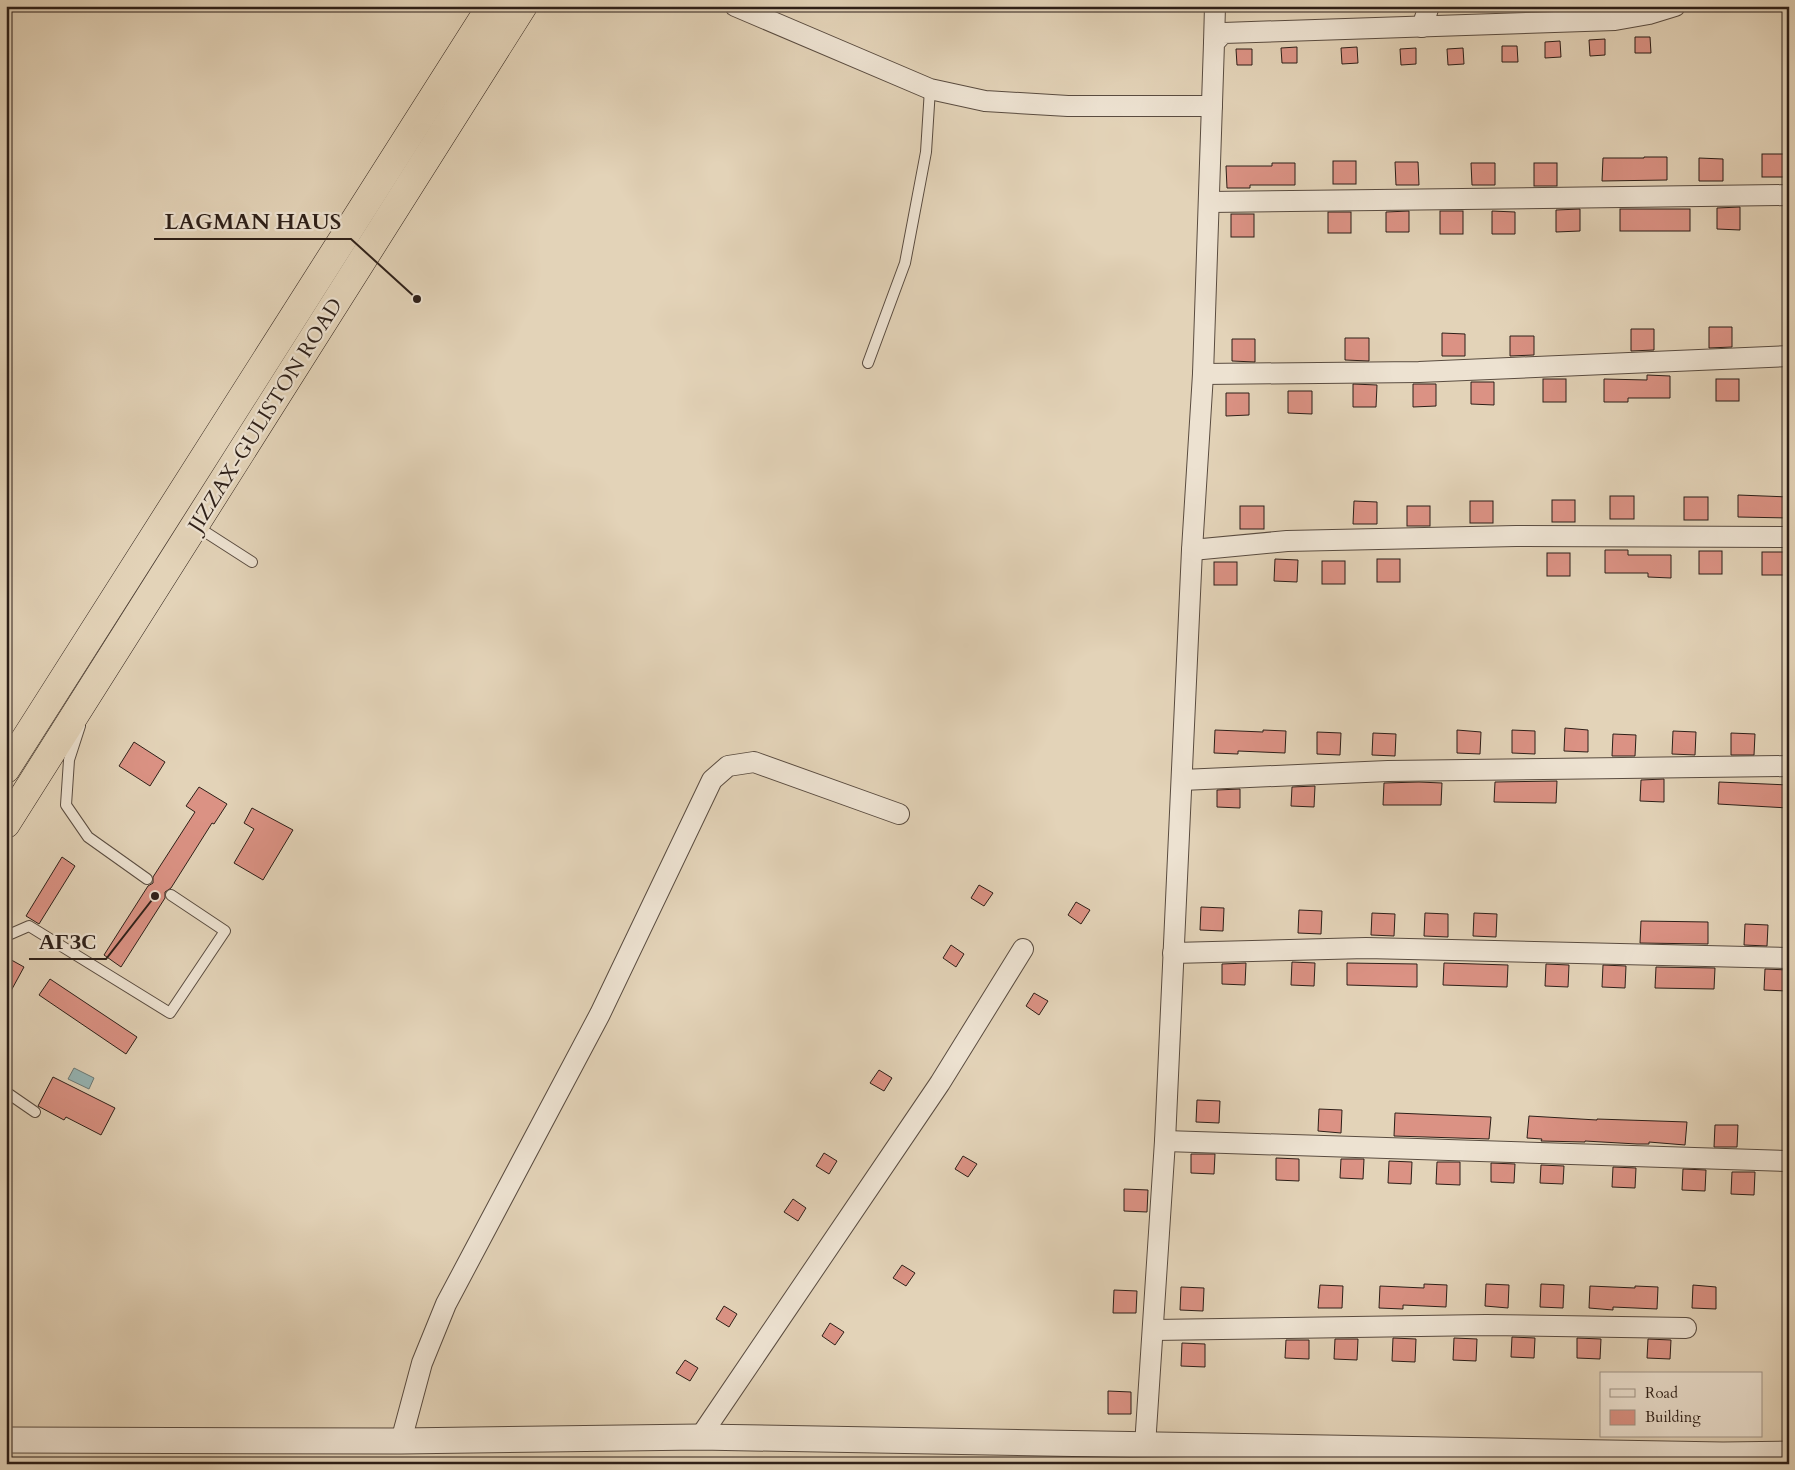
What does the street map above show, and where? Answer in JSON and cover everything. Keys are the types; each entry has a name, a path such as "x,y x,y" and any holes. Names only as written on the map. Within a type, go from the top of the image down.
{"highway":[{"name":"JIZZAX-GULISTON ROAD","path":"6,769 491,6"},
{"name":"JIZZAX-GULISTON ROAD","path":"6,824 523,6"},
{"path":"171,510 195,525"}],"street":[{"path":"735,6 930,89 986,101 1068,106 1212,106"},
{"path":"1215,6 1219,38"},
{"path":"1145,1446 1165,1141 1192,550 1203,374 1212,106 1219,38 1227,6"},
{"path":"1422,27 1429,6"},
{"path":"1219,38 1422,27 1601,14 1649,14 1675,6"},
{"path":"1209,202 1789,195"},
{"path":"1203,374 1419,372 1789,356"},
{"path":"1192,550 1287,541 1506,536 1789,537"},
{"path":"401,1441 422,1363 446,1304 600,1014 712,780 728,766 754,762 899,814"},
{"path":"1182,780 1388,772 1789,766"},
{"path":"1173,953 1366,948 1789,958"},
{"path":"700,1437 940,1083 1023,949"},
{"path":"1165,1141 1789,1161"},
{"path":"1154,1330 1486,1325 1686,1328"},
{"path":"6,1440 401,1441 700,1437 1145,1446 1723,1455 1789,1454"}],"lane":[{"path":"868,363 905,263 926,152 930,89"},
{"path":"195,525 252,562"},
{"path":"92,688 69,760 66,805 88,836 147,879"},
{"path":"6,936 29,926 170,1013 225,931 170,895"},
{"path":"6,1092 35,1112"}],"water":[{"path":"74,1068 94,1078 89,1089 68,1079"}],"building":[{"path":"1635,37 1650,37 1651,53 1635,53"},
{"path":"1605,39 1605,55 1590,56 1589,40"},
{"path":"1560,41 1561,57 1545,58 1545,42"},
{"path":"1502,46 1517,46 1518,62 1502,62"},
{"path":"1297,47 1297,63 1282,63 1281,48"},
{"path":"1357,47 1358,63 1342,64 1341,48"},
{"path":"1416,48 1416,64 1401,65 1400,49"},
{"path":"1463,48 1464,64 1448,65 1447,49"},
{"path":"1236,49 1252,49 1252,65 1237,65"},
{"path":"1762,154 1785,154 1785,177 1762,177"},
{"path":"1667,157 1667,180 1602,181 1603,158"},
{"path":"1699,158 1723,159 1723,181 1699,181"},
{"path":"1333,161 1356,161 1356,184 1333,184"},
{"path":"1395,162 1418,162 1419,185 1396,185"},
{"path":"1272,163 1295,163 1295,185 1250,185 1250,188 1227,188 1226,166 1272,166"},
{"path":"1471,163 1495,163 1495,185 1472,185"},
{"path":"1534,163 1557,163 1557,186 1534,186"},
{"path":"1740,207 1740,230 1717,229 1717,208"},
{"path":"1580,209 1580,231 1556,232 1556,210"},
{"path":"1620,209 1690,209 1690,231 1620,231"},
{"path":"1409,211 1409,232 1386,232 1386,212"},
{"path":"1440,211 1463,211 1463,234 1440,234"},
{"path":"1492,211 1515,212 1515,234 1492,234"},
{"path":"1328,212 1351,212 1351,233 1328,233"},
{"path":"1231,214 1254,214 1254,237 1231,237"},
{"path":"1709,327 1732,327 1732,347 1709,348"},
{"path":"1631,329 1654,329 1654,350 1631,351"},
{"path":"1442,333 1465,334 1465,356 1442,356"},
{"path":"1510,336 1534,336 1534,355 1510,356"},
{"path":"1345,338 1369,338 1369,361 1345,360"},
{"path":"1232,339 1255,339 1255,362 1232,361"},
{"path":"1647,375 1670,376 1670,398 1628,398 1628,402 1604,402 1604,379 1647,380"},
{"path":"1543,379 1566,379 1566,402 1543,402"},
{"path":"1716,379 1739,379 1739,401 1716,401"},
{"path":"1471,382 1494,382 1494,405 1471,404"},
{"path":"1353,384 1377,385 1376,407 1353,407"},
{"path":"1413,384 1436,384 1436,406 1413,407"},
{"path":"1288,391 1312,391 1312,414 1288,413"},
{"path":"1226,393 1249,393 1249,415 1226,416"},
{"path":"1738,495 1789,497 1789,518 1738,517"},
{"path":"1610,496 1634,496 1634,519 1610,519"},
{"path":"1684,497 1708,497 1708,520 1684,520"},
{"path":"1552,500 1575,500 1575,522 1552,522"},
{"path":"1354,501 1377,502 1377,524 1353,524"},
{"path":"1470,501 1493,501 1493,523 1470,523"},
{"path":"1240,506 1264,506 1264,529 1240,529"},
{"path":"1407,506 1430,506 1430,526 1407,526"},
{"path":"1605,550 1628,550 1628,555 1671,555 1671,578 1648,577 1648,573 1605,573"},
{"path":"1699,551 1722,551 1722,574 1699,574"},
{"path":"1762,552 1785,552 1785,575 1762,575"},
{"path":"1547,553 1570,553 1570,576 1547,576"},
{"path":"1275,559 1298,560 1297,582 1274,581"},
{"path":"1377,559 1400,559 1400,582 1377,582"},
{"path":"1322,561 1345,561 1345,584 1322,584"},
{"path":"1214,562 1237,562 1237,585 1214,585"},
{"path":"1565,728 1588,730 1588,752 1564,751"},
{"path":"1215,730 1286,731 1285,753 1238,751 1238,754 1214,753"},
{"path":"1457,730 1481,732 1480,754 1457,753"},
{"path":"1512,730 1535,731 1535,754 1512,753"},
{"path":"1673,731 1696,732 1695,755 1672,754"},
{"path":"1317,732 1341,733 1340,755 1317,754"},
{"path":"1373,733 1396,734 1395,756 1372,755"},
{"path":"1731,733 1755,734 1754,755 1731,755"},
{"path":"1613,734 1636,735 1635,756 1612,756"},
{"path":"134,742 165,762 150,786 119,766"},
{"path":"1664,779 1664,802 1640,801 1641,780"},
{"path":"1557,781 1556,803 1494,802 1495,782"},
{"path":"1719,782 1789,785 1788,808 1718,804"},
{"path":"1384,783 1442,783 1441,805 1383,805"},
{"path":"1315,786 1314,807 1291,806 1292,787"},
{"path":"199,787 227,804 214,824 212,823 171,888 165,892 165,898 121,967 104,955 148,886 153,883 153,877 195,812 186,806"},
{"path":"1240,789 1240,808 1217,807 1217,790"},
{"path":"252,808 293,830 263,880 234,863 254,829 244,823"},
{"path":"62,857 75,866 39,924 26,916"},
{"path":"979,885 993,893 984,906 971,898"},
{"path":"1076,902 1090,910 1081,924 1068,915"},
{"path":"1201,907 1224,908 1223,931 1200,930"},
{"path":"1299,910 1322,911 1321,934 1298,933"},
{"path":"1372,913 1395,914 1394,936 1371,935"},
{"path":"1425,913 1448,914 1448,937 1424,936"},
{"path":"1474,913 1497,914 1496,937 1473,936"},
{"path":"1641,921 1708,922 1708,944 1640,943"},
{"path":"1745,924 1768,925 1767,946 1744,945"},
{"path":"951,945 964,954 956,967 943,958"},
{"path":"6,957 24,967 6,1000"},
{"path":"1292,962 1315,963 1314,986 1291,985"},
{"path":"1246,963 1245,985 1222,984 1222,964"},
{"path":"1347,963 1417,964 1417,987 1347,985"},
{"path":"1444,963 1508,965 1507,987 1443,985"},
{"path":"1546,964 1569,965 1568,987 1545,986"},
{"path":"1603,965 1626,966 1625,988 1602,987"},
{"path":"1656,967 1715,968 1714,989 1655,988"},
{"path":"1765,969 1788,970 1787,991 1764,990"},
{"path":"50,979 137,1037 126,1054 39,995"},
{"path":"1034,993 1048,1001 1039,1015 1026,1006"},
{"path":"879,1070 892,1078 884,1091 870,1083"},
{"path":"53,1077 115,1108 101,1135 66,1117 64,1120 38,1106"},
{"path":"1197,1100 1220,1101 1219,1123 1196,1122"},
{"path":"1319,1109 1342,1110 1341,1133 1318,1131"},
{"path":"1395,1113 1491,1117 1489,1139 1394,1136"},
{"path":"1529,1116 1687,1122 1685,1145 1649,1142 1649,1144 1637,1144 1541,1141 1542,1139 1527,1138"},
{"path":"1715,1125 1738,1125 1737,1147 1714,1147"},
{"path":"824,1153 837,1161 829,1174 816,1166"},
{"path":"1191,1154 1215,1154 1214,1174 1191,1173"},
{"path":"963,1156 977,1164 968,1177 955,1169"},
{"path":"1276,1158 1299,1159 1299,1181 1276,1180"},
{"path":"1341,1159 1364,1159 1363,1179 1340,1178"},
{"path":"1389,1161 1412,1162 1411,1184 1388,1183"},
{"path":"1437,1162 1460,1162 1460,1185 1436,1184"},
{"path":"1491,1163 1515,1164 1514,1183 1491,1182"},
{"path":"1541,1165 1564,1166 1563,1184 1540,1183"},
{"path":"1613,1167 1636,1168 1635,1188 1612,1187"},
{"path":"1683,1169 1706,1170 1705,1191 1682,1190"},
{"path":"1732,1172 1755,1172 1754,1195 1731,1194"},
{"path":"1124,1189 1148,1190 1147,1212 1124,1211"},
{"path":"793,1199 806,1208 798,1221 784,1212"},
{"path":"902,1265 915,1273 906,1286 893,1278"},
{"path":"1424,1284 1447,1285 1446,1307 1403,1305 1403,1309 1379,1308 1380,1286 1424,1288"},
{"path":"1486,1284 1509,1285 1508,1308 1485,1306"},
{"path":"1541,1284 1564,1285 1563,1308 1540,1307"},
{"path":"1320,1285 1343,1286 1342,1308 1318,1308"},
{"path":"1693,1285 1716,1287 1716,1309 1692,1308"},
{"path":"1590,1286 1658,1287 1657,1309 1613,1307 1613,1310 1589,1308"},
{"path":"1181,1287 1204,1288 1203,1311 1180,1310"},
{"path":"1114,1290 1137,1291 1136,1313 1113,1313"},
{"path":"724,1306 737,1314 729,1327 716,1319"},
{"path":"830,1323 844,1332 835,1345 822,1336"},
{"path":"1512,1337 1535,1338 1534,1358 1511,1357"},
{"path":"1393,1338 1416,1339 1415,1362 1392,1361"},
{"path":"1454,1338 1477,1339 1476,1361 1453,1360"},
{"path":"1577,1338 1601,1339 1600,1359 1577,1358"},
{"path":"1335,1339 1358,1339 1357,1360 1334,1359"},
{"path":"1648,1339 1671,1340 1670,1359 1647,1358"},
{"path":"1286,1340 1309,1340 1309,1359 1285,1358"},
{"path":"1182,1343 1205,1344 1205,1367 1181,1366"},
{"path":"685,1360 698,1368 690,1381 676,1373"},
{"path":"1108,1391 1131,1392 1131,1414 1108,1414"}],"place":[{"name":"LAGMAN HAUS","path":"417,299"},
{"name":"АГЗС","path":"155,896"}]}
